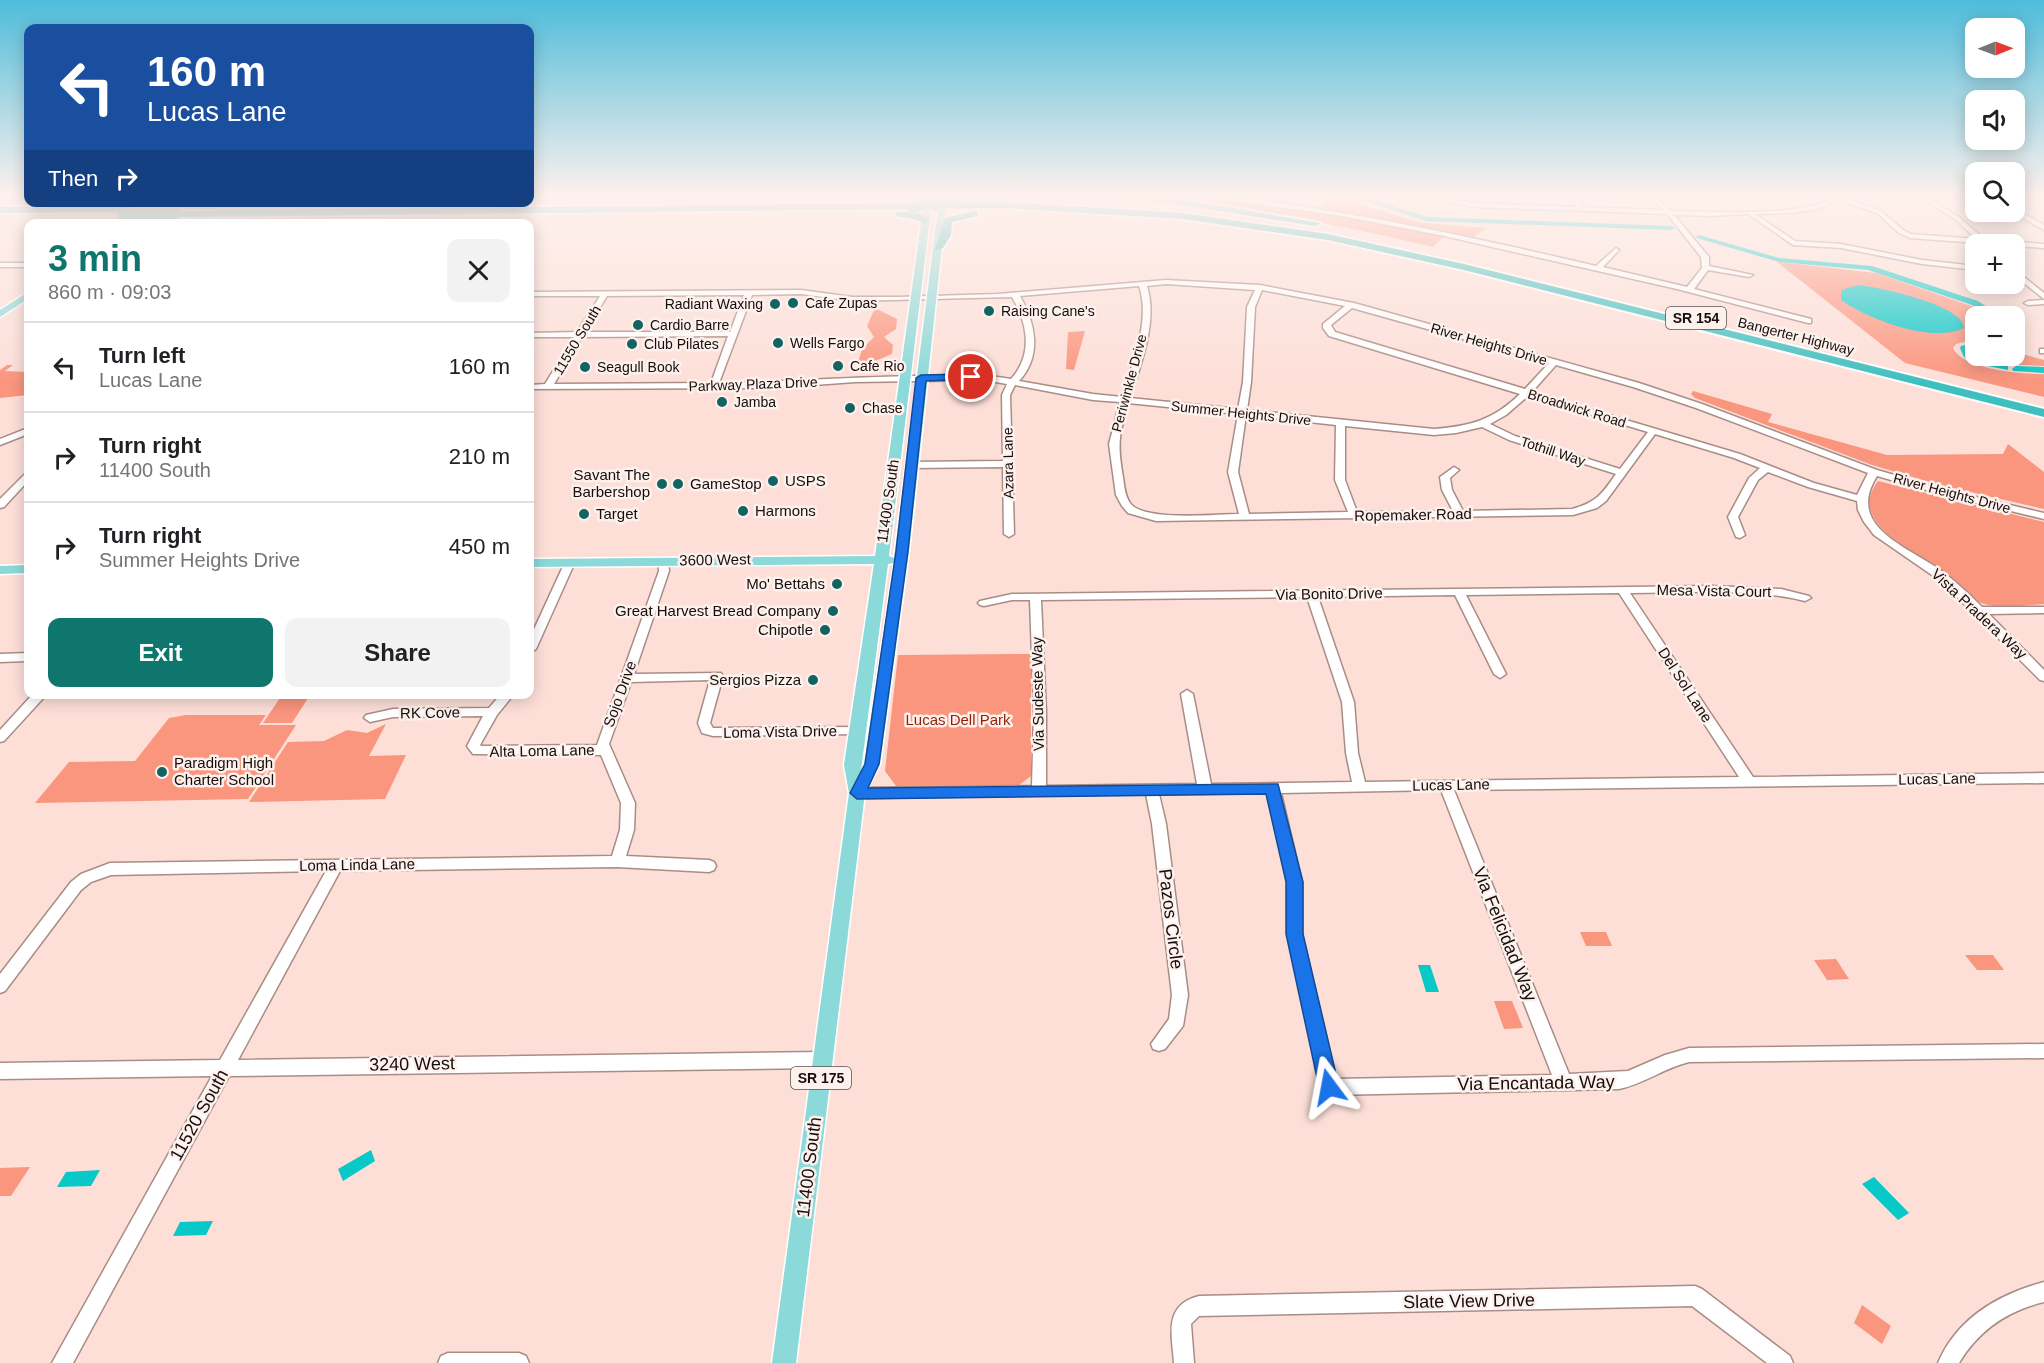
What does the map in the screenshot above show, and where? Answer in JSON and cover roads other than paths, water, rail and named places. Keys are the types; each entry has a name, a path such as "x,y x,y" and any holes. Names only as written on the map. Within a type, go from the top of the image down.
{"highway":[{"path":"1406,258 1502,276"},
{"name":"Bangerter Highway","path":"1416,258 1502,276 2044,413"},
{"name":"Bangerter Highway","path":"1450,258 2044,405"}],"main road":[{"name":"11400 South","path":"784,1363 857,793 852,765 916,298 924,258"},
{"name":"11400 South","path":"857,793 872,764 905,526 936,258"},
{"path":"0,314 24,298"},
{"path":"898,425 906,431 904,463 911,465"},
{"path":"893,465 902,469 900,502 905,526"},
{"name":"3600 West","path":"534,563 900,560"},
{"path":"0,570 24,569"}],"street":[{"path":"1561,258 1808,321"},
{"path":"1598,268 1608,258"},
{"path":"1689,290 1706,268 1705,258"},
{"path":"1899,258 1931,264 1965,267"},
{"path":"0,265 24,265"},
{"path":"1706,268 1749,275"},
{"path":"2025,280 2044,297"},
{"name":"River Heights Drive","path":"534,294 814,292 852,299 1015,295 1142,283 1199,283 1260,287 1351,305 1678,398 1874,472 1947,493 2044,516"},
{"name":"Periwinkle Drive","path":"1135,513 1122,502 1113,444 1126,401 1148,301 1142,283"},
{"path":"1245,517 1233,476 1247,382 1251,307 1260,287"},
{"path":"714,386 749,292"},
{"name":"11550 South","path":"548,387 605,294"},
{"name":"Azara Lane","path":"1009,534 1006,395 1012,382 1025,365 1030,338 1024,308 1015,295"},
{"path":"2028,303 2044,302"},
{"name":"Broadwick Road","path":"1351,305 1327,324 1332,334 1653,431 1767,468 1811,485 1862,499"},
{"path":"534,336 734,334"},
{"name":"Summer Heights Drive","path":"905,378 984,377 1076,395 1434,432 1485,425 1505,414 1554,362"},
{"name":"Parkway Plaza Drive","path":"534,387 799,385 841,380 905,378"},
{"path":"1341,424 1340,480 1354,516"},
{"name":"Tothill Way","path":"1485,425 1522,442 1622,473"},
{"name":"Ropemaker Road","path":"1135,513 1156,518 1557,514 1581,511 1600,502 1653,431"},
{"path":"0,442 24,433"},
{"path":"911,465 1008,464"},
{"path":"1740,534 1733,517 1754,478 1767,468"},
{"path":"1454,470 1445,477 1444,484 1460,515"},
{"path":"1862,499 1864,488 1874,472"},
{"path":"0,505 24,480"},
{"name":"Vista Pradera Way","path":"1862,499 1865,515 1876,530 1898,548 1942,576 2044,676"},
{"name":"Sojo Drive","path":"604,750 605,738 664,571 663,561"},
{"path":"534,640 570,562"},
{"name":"Via Bonito Drive","path":"984,603 1008,598 1035,597 1622,590"},
{"name":"Mesa Vista Court","path":"1622,590 1778,592 1805,598"},
{"name":"Del Sol Lane","path":"1622,590 1749,781"},
{"path":"1459,592 1500,674"},
{"path":"1312,594 1348,702 1352,753 1360,787"},
{"name":"Via Sudeste Way","path":"1035,597 1040,712 1039,791"},
{"path":"1978,611 2044,610"},
{"path":"0,658 24,657"},
{"name":"Loma Vista Drive","path":"626,678 717,676 704,723 706,730 714,732 857,731"},
{"path":"1187,694 1205,789"},
{"path":"0,738 36,699"},
{"name":"Alta Loma Lane","path":"504,699 473,741 473,746 478,751 604,750"},
{"name":"RK Cove","path":"370,718 393,713 492,712"},
{"path":"604,750 628,803 627,830 617,861"},
{"name":"Lucas Lane","path":"857,793 2044,778"},
{"name":"Via Felicidad Way","path":"1446,786 1564,1083"},
{"name":"Via Encantada Way","path":"1273,788 1295,882 1295,934 1329,1087 1628,1080 1673,1059 1689,1055 2044,1051"},
{"name":"Pazos Circle","path":"1151,789 1159,824 1180,994 1177,1021 1160,1044"},
{"name":"Loma Linda Lane","path":"0,986 76,886 97,872 124,868 617,861 709,866"},
{"name":"11520 South","path":"62,1363 336,866"},
{"name":"3240 West","path":"0,1071 226,1066 823,1060"},
{"path":"1948,1363 1968,1333 1988,1315 2006,1304 2044,1292"},
{"name":"Slate View Drive","path":"1184,1363 1181,1321 1191,1308 1199,1306 1695,1296 1783,1363"},
{"path":"448,1363 519,1363"}],"water":[{"path":"1858,285 1900,293 1936,305 1960,320 1964,328 1951,332 1918,331 1867,315 1841,300 1841,290"},
{"path":"1418,965 1430,965 1439,992 1426,992"},
{"path":"371,1150 375,1161 343,1181 338,1169"},
{"path":"100,1170 91,1186 57,1187 66,1172"},
{"path":"1874,1177 1909,1213 1898,1220 1862,1184"},
{"path":"213,1221 206,1235 173,1236 180,1222"}],"waterway":[{"path":"1771,258 1869,268 1980,306"},
{"path":"1997,366 2005,368"},
{"path":"2016,369 2044,370"}],"place":[{"name":"Cafe Zupas","path":"793,303"},
{"name":"Radiant Waxing","path":"775,304"},
{"name":"Raising Cane's","path":"989,311"},
{"name":"Cardio Barre","path":"638,325"},
{"name":"Wells Fargo","path":"778,343"},
{"name":"Club Pilates","path":"632,344"},
{"name":"Cafe Rio","path":"838,366"},
{"name":"Seagull Book","path":"585,367"},
{"name":"Jamba","path":"722,402"},
{"name":"Chase","path":"850,408"},
{"name":"USPS","path":"773,481"},
{"name":"Savant The Barbershop","path":"662,484"},
{"name":"GameStop","path":"678,484"},
{"name":"Harmons","path":"743,511"},
{"name":"Target","path":"584,514"},
{"name":"Mo' Bettahs","path":"837,584"},
{"name":"Great Harvest Bread Company","path":"833,611"},
{"name":"Chipotle","path":"825,630"},
{"name":"Sergios Pizza","path":"813,680"},
{"name":"Paradigm High Charter School","path":"162,772"}],"park label":[{"name":"Lucas Dell Park","path":"958,720"}]}
